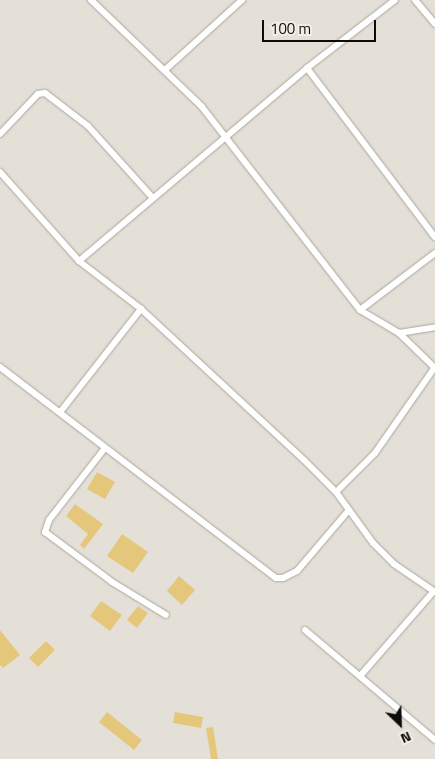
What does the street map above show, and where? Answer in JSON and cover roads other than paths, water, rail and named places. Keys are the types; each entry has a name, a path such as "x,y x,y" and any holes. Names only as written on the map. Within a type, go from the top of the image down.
{"street":[{"path":"91,0 202,106 360,310 399,333 435,368 375,453 336,492"},
{"path":"79,261 307,68 395,0"},
{"path":"416,0 435,24"},
{"path":"166,70 239,1"},
{"path":"307,68 435,237"},
{"path":"0,134 38,94 45,93 88,126 152,198"},
{"path":"0,172 79,261 141,309 336,492 373,543 394,564 435,592 360,674"},
{"path":"360,310 435,254"},
{"path":"61,411 141,309"},
{"path":"399,333 435,327"},
{"path":"0,367 61,411 105,448 276,578 283,578 297,571 349,510"},
{"path":"105,448 50,520 45,532 112,582 166,615"},
{"path":"305,630 360,674 435,740"}]}
